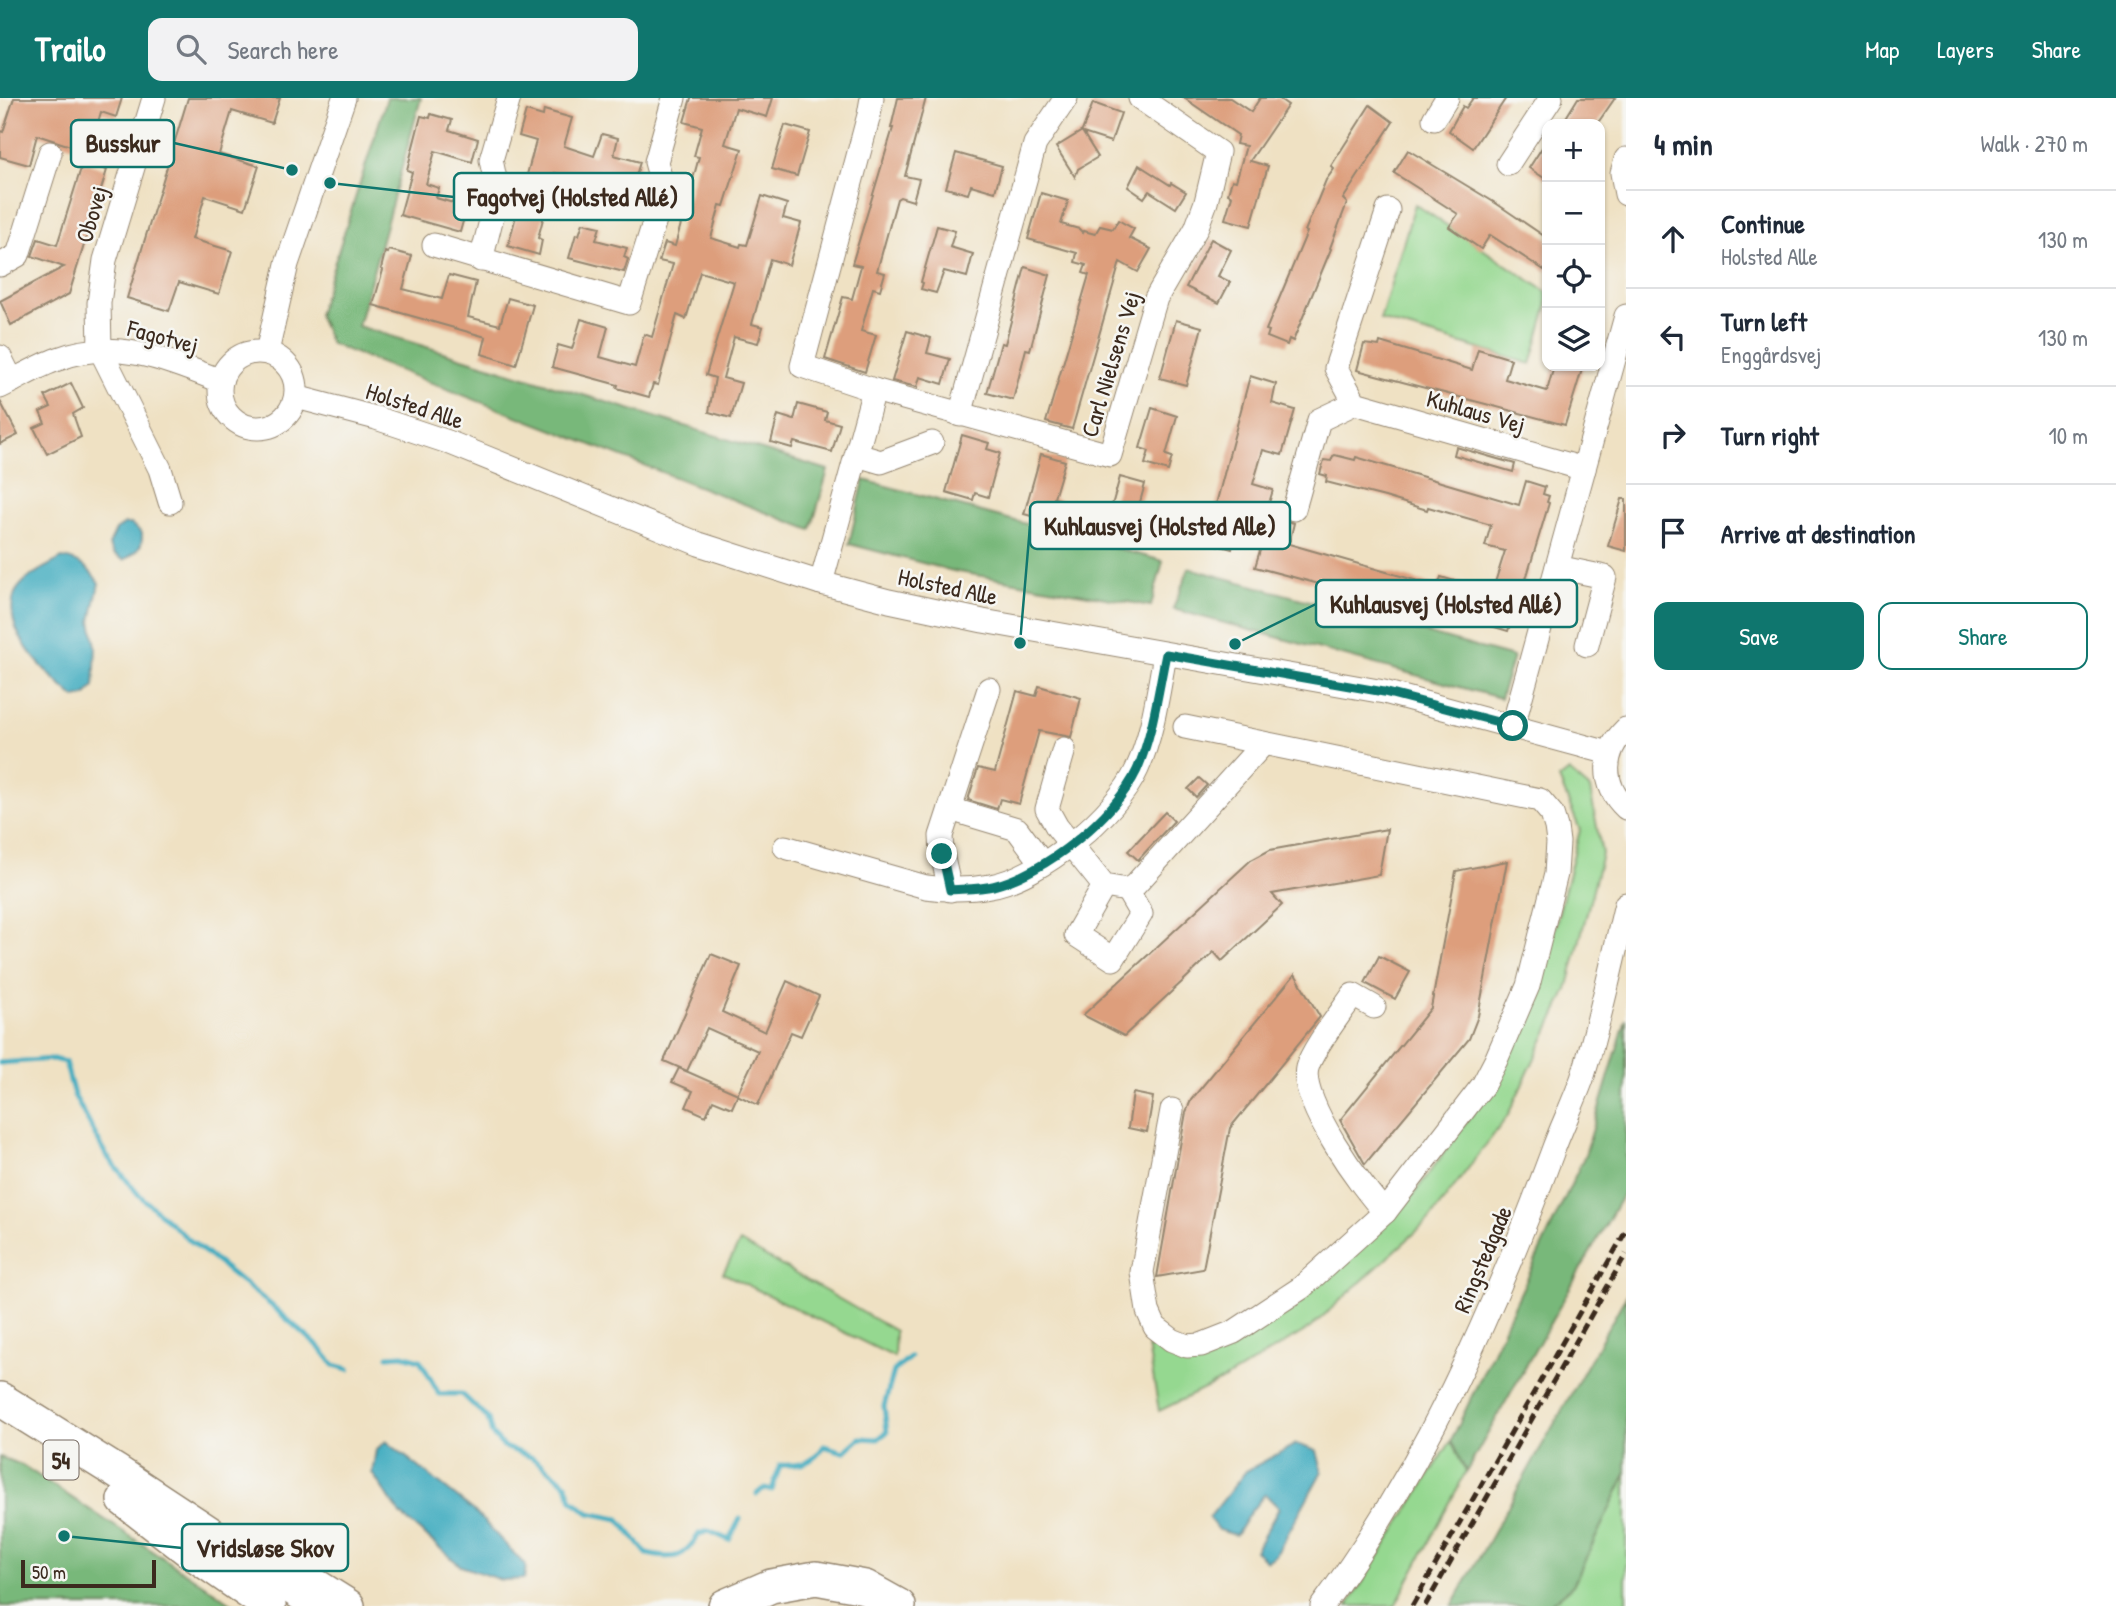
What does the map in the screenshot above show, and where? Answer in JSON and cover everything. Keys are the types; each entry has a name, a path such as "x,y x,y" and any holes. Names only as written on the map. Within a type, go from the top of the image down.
{"highway":[{"name":"54","path":"0,1399 320,1606"},
{"name":"54","path":"0,1421 287,1606"},
{"path":"122,1499 191,1552 269,1606"},
{"path":"220,1540 283,1564 348,1606"},
{"path":"725,1606 771,1586 816,1578 865,1587 899,1606"},
{"path":"754,1606 774,1598 816,1590 860,1598 874,1606"}],"street":[{"name":"Obovej","path":"100,349 99,303 105,260 153,98"},
{"path":"267,352 287,264 344,98"},
{"path":"481,260 498,193 491,160 509,98"},
{"path":"434,245 629,303 664,191 656,162 674,98"},
{"name":"Carl Nielsens Vej","path":"872,98 802,366 960,415 1110,455 1156,298 1196,229 1206,202 1218,152 1144,99"},
{"path":"960,415 1035,144 1066,98"},
{"path":"1434,118 1447,98"},
{"path":"1508,164 1551,98"},
{"path":"0,265 18,255 50,153"},
{"path":"1626,159 1622,173 1626,194"},
{"path":"1294,509 1319,420 1354,403 1336,368 1388,210"},
{"path":"1513,726 1626,316"},
{"name":"Fagotvej","path":"0,357 6,384 58,359 100,349 137,352 221,381"},
{"path":"100,349 104,362 160,469 170,502"},
{"path":"267,352 278,356 293,374 297,386 296,397 291,410 271,426 245,426 233,419 224,408 220,394 221,381 225,369 233,360 243,354 267,352"},
{"path":"821,583 874,390"},
{"name":"Holsted Alle","path":"296,397 376,418 448,442 699,544 821,583 983,621 1384,692 1609,753"},
{"name":"Kuhlaus Vej","path":"1354,403 1584,469"},
{"path":"857,455 881,462 932,443"},
{"path":"1556,567 1605,577 1587,645"},
{"path":"785,846 926,887 950,890 1007,882 1071,844 1096,824 1122,796 1146,746 1166,654"},
{"path":"950,890 941,845 989,690"},
{"path":"1172,1110 1142,1272 1148,1311 1155,1327 1172,1340 1186,1346 1201,1345 1234,1332 1301,1288 1385,1212 1479,1091 1499,1052 1531,975 1556,874 1558,842 1555,820 1547,806 1539,800 1185,727"},
{"path":"1626,729 1617,738 1609,753 1606,770 1610,786 1618,801 1626,808"},
{"path":"1064,749 1047,809 1057,827 1104,886 1127,890 1135,886 1263,744"},
{"path":"950,809 1017,829 1042,863"},
{"path":"1104,886 1076,935 1113,959 1141,914 1127,890"},
{"name":"Ringstedgade","path":"1322,1606 1369,1538 1416,1460 1488,1313 1524,1229 1581,1079 1626,904"},
{"path":"1374,1007 1353,995 1312,1056 1306,1071 1306,1083 1313,1105 1324,1125 1366,1192 1385,1212"}],"green space":[{"path":"387,98 421,98 358,326 828,470 811,530 331,344 318,315"},
{"path":"1415,204 1542,289 1542,325 1531,364 1380,320"},
{"path":"864,480 1163,561 1151,606 953,571 849,544"},
{"path":"1189,568 1513,657 1500,698 1173,609"},
{"path":"1569,771 1590,789 1602,854 1567,990 1507,1117 1429,1220 1310,1328 1223,1380 1159,1411 1148,1346 1187,1360 1245,1335 1324,1278 1413,1195 1494,1084 1540,986 1580,830 1559,779"},
{"path":"1626,1019 1626,1189 1466,1472 1451,1441 1585,1155"},
{"path":"740,1242 895,1331 894,1357 723,1273"},
{"path":"1626,1296 1626,1474 1573,1585 1548,1606 1452,1606"},
{"path":"1451,1441 1466,1472 1395,1606 1348,1606"},
{"path":"0,1457 22,1465 236,1606 0,1606"},
{"path":"1626,1474 1626,1606 1548,1606 1573,1585"}],"water":[{"path":"125,524 131,524 142,533 142,538 138,549 124,560 114,554 109,545 116,530"},
{"path":"62,558 84,566 99,583 91,621 96,646 94,687 85,696 75,698 30,652 14,623 12,608 15,593 24,582"},
{"path":"386,1441 473,1510 526,1566 524,1579 501,1580 461,1566 400,1514 372,1473 376,1450"},
{"path":"1296,1444 1317,1451 1322,1471 1276,1555 1267,1561 1255,1551 1279,1508 1265,1494 1236,1535 1218,1530 1209,1518 1246,1471"}],"building":[{"path":"14,98 122,98 116,117 101,112 89,152 37,135 29,165 0,157 0,131 3,132"},
{"path":"188,98 280,98 272,123 232,111 219,154 259,166 245,209 205,196 192,239 232,251 219,294 179,282 169,311 127,298"},
{"path":"691,98 773,98 767,117 736,108 725,144 742,149 724,206 720,205 711,238 740,247 741,244 747,245 762,196 787,204 783,218 801,223 789,265 770,259 752,324 763,327 758,343 734,337 723,378 741,383 731,418 709,412 715,378 706,375 734,282 700,272 686,319 677,315 658,385 653,384 649,397 617,388 618,385 552,367 558,345 572,349 581,319 608,327 600,357 635,367 644,334 652,337 673,264 659,261 665,243 675,246 699,157 694,156 702,127 684,122"},
{"path":"898,98 926,98 905,176 919,179 913,201 900,197 897,199 877,271 885,273 880,290 873,288 861,331 876,335 865,372 825,359 843,297 852,299 861,266 852,264 893,128"},
{"path":"1184,98 1230,98 1251,112 1260,98 1278,98 1288,105 1250,161 1268,166 1251,226 1225,219 1232,196 1228,194 1232,180 1236,181 1246,146 1236,144 1238,135"},
{"path":"1473,98 1506,98 1473,148 1449,131 1463,106 1466,108"},
{"path":"1578,98 1615,98 1600,119 1565,119"},
{"path":"1093,103 1121,113 1111,142 1083,133 1098,157 1078,169 1075,177 1056,147 1082,131"},
{"path":"1370,105 1393,122 1343,199 1347,203 1331,249 1293,341 1289,339 1287,345 1267,337 1269,331 1266,330 1326,180 1334,169 1331,166"},
{"path":"544,110 572,118 564,146 594,156 602,134 618,138 614,155 640,162 633,186 600,176 597,185 555,173 538,238 542,240 539,255 508,246 536,141 519,136 526,111 543,116"},
{"path":"431,114 452,120 449,130 478,139 472,162 435,151 426,184 439,188 436,198 467,207 460,232 400,215 412,172 407,170 421,116 430,118"},
{"path":"785,125 810,132 797,176 772,169"},
{"path":"1542,148 1542,177 1529,168"},
{"path":"1408,150 1497,204 1542,235 1542,269 1490,235 1481,249 1449,227 1458,214 1394,173"},
{"path":"956,153 1002,166 995,192 971,185 968,194 946,188"},
{"path":"83,162 107,170 69,294 11,325 0,301 64,267 32,256 38,239 57,245"},
{"path":"1139,165 1186,192 1176,208 1149,191 1144,198 1128,187"},
{"path":"1041,193 1068,201 1061,224 1079,229 1083,233 1095,234 1100,226 1113,229 1118,220 1134,229 1129,238 1151,249 1138,272 1120,262 1072,429 1046,422 1089,275 1083,273 1086,265 1075,262 1077,253 1028,239"},
{"path":"583,223 600,227 596,240 627,248 624,257 628,259 624,272 569,258 576,234 579,235"},
{"path":"937,226 955,231 950,247 973,254 967,277 944,271 936,293 921,289 921,282"},
{"path":"1211,239 1231,250 1218,276 1230,282 1219,303 1186,287"},
{"path":"389,250 412,256 403,289 442,299 449,275 476,282 468,317 500,325 508,298 533,305 516,365 482,354 486,337 373,305 385,252 388,253"},
{"path":"1025,267 1050,275 1030,350 1026,349 1013,400 987,393 1001,343 1005,344"},
{"path":"1176,320 1202,327 1186,385 1160,378"},
{"path":"907,331 931,338 927,353 950,359 943,384 920,377 917,387 892,381"},
{"path":"1380,342 1472,370 1478,349 1511,359 1505,379 1547,391 1553,371 1581,371 1565,425 1357,370 1364,344 1379,346"},
{"path":"1250,376 1276,384 1272,403 1295,410 1282,455 1263,450 1253,484 1273,490 1265,516 1294,523 1289,544 1425,583 1438,586 1441,577 1492,592 1505,551 1485,546 1491,525 1326,482 1327,476 1320,474 1324,460 1331,461 1335,455 1355,460 1356,457 1519,505 1526,481 1545,487 1543,494 1549,496 1549,503 1508,631 1464,618 1463,622 1255,567 1261,547 1234,540 1232,549 1206,542"},
{"path":"71,383 83,408 73,414 81,437 47,454 34,428 45,423 40,412 51,407 45,396"},
{"path":"0,401 18,435 0,444"},
{"path":"798,404 827,412 825,420 840,424 832,452 794,442 792,448 771,442 778,415 794,420"},
{"path":"1152,408 1177,416 1166,455 1172,457 1168,471 1145,464 1149,451 1140,448"},
{"path":"962,435 989,443 987,449 1000,453 988,497 975,493 973,500 946,492"},
{"path":"1456,447 1515,464 1513,472 1454,455"},
{"path":"1041,454 1065,461 1054,498 1067,502 1061,524 1024,514"},
{"path":"1120,477 1145,484 1137,513 1148,516 1141,540 1105,530"},
{"path":"1622,499 1626,499 1626,551 1608,546"},
{"path":"1039,686 1081,698 1071,737 1039,731 1019,804 1000,799 997,809 968,800 978,768 995,772 1017,691 1036,696"},
{"path":"1199,778 1207,785 1196,797 1188,789"},
{"path":"1165,812 1174,821 1138,860 1128,851"},
{"path":"1387,829 1379,875 1272,894 1282,905 1222,961 1214,952 1124,1036 1083,1015 1251,860 1270,850"},
{"path":"1507,861 1478,1016 1469,1039 1365,1164 1340,1120 1431,1008 1456,871"},
{"path":"711,954 741,966 722,1012 765,1032 787,981 819,996 801,1036 791,1032 758,1105 737,1095 758,1051 707,1028 687,1071 664,1061"},
{"path":"1379,956 1410,972 1395,999 1365,983"},
{"path":"1295,974 1320,1017 1230,1128 1203,1269 1157,1277 1186,1112 1191,1100"},
{"path":"679,1068 738,1094 732,1108 713,1100 706,1116 686,1107 693,1091 672,1082"},
{"path":"1133,1093 1153,1097 1147,1132 1128,1128"}],"waterway":[{"path":"0,1063 53,1059 65,1062 74,1095 106,1155 138,1194 187,1238 271,1305 320,1348 334,1365 349,1369"},
{"path":"388,1356 403,1355 420,1360 439,1394 462,1394 488,1419 492,1434 504,1447 531,1457 552,1472 567,1485 572,1500 589,1513 619,1519 647,1554 678,1556 688,1549 699,1534 709,1531 729,1540 740,1519"},
{"path":"757,1494 763,1489 772,1490 780,1465 805,1463 815,1457 824,1446 844,1452 860,1438 878,1439 887,1432 884,1406 894,1371 910,1357"}],"railway":[{"path":"1412,1606 1626,1231"},
{"path":"1425,1606 1626,1254"}],"place":[{"name":"Busskur","path":"292,170"},
{"name":"Fagotvej (Holsted Allé)","path":"330,183"},
{"name":"Kuhlausvej (Holsted Alle)","path":"1020,643"},
{"name":"Kuhlausvej (Holsted Allé)","path":"1235,644"},
{"name":"Vridsløse Skov","path":"64,1536"}],"route":[{"path":"942,854 950,890 991,886 1021,876 1071,844 1096,824 1122,796 1137,769 1146,746 1166,654 1384,692 1513,726"}]}
